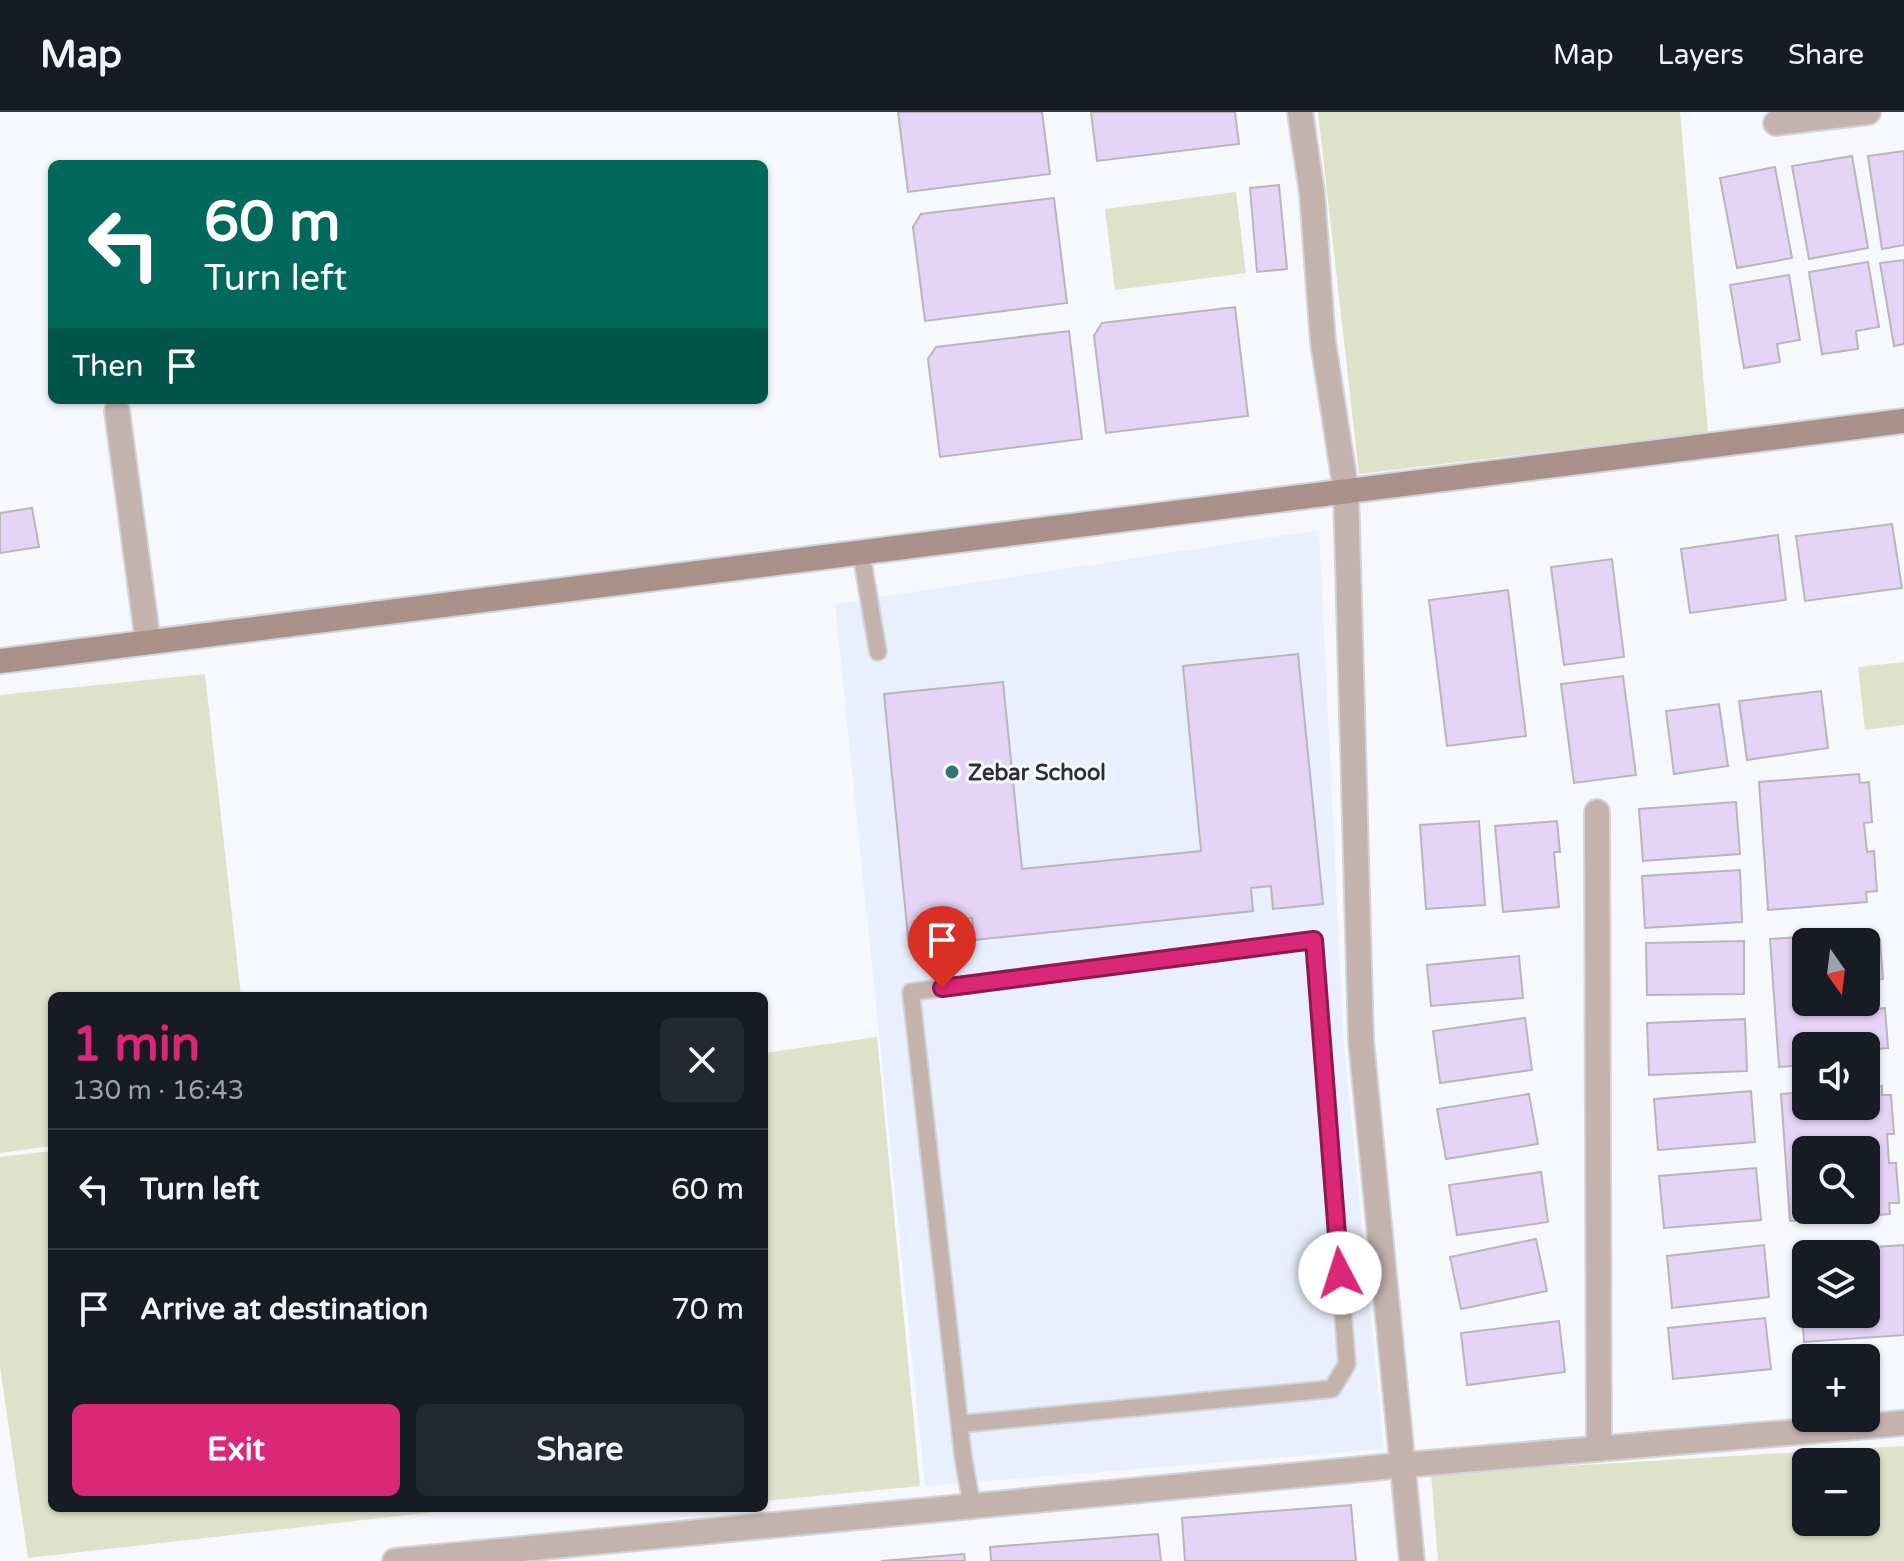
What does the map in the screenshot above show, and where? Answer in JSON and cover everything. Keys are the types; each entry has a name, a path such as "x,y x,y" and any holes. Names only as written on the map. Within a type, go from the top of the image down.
{"street":[{"path":"1300,112 1312,193 1323,342 1346,491 1361,1041 1412,1561"},
{"path":"1776,123 1868,112"},
{"path":"117,411 148,642"},
{"path":"0,661 1904,421"},
{"path":"1597,812 1599,1449"},
{"path":"395,1561 1404,1465 1904,1423"}],"lane":[{"path":"861,552 878,652"},
{"path":"960,1424 1332,1389 1347,1364 1314,940 911,992 960,1424 972,1506"}],"shaded area":[{"path":"1319,530 1344,1047 1384,1449 925,1486 835,604"}],"green space":[{"path":"1318,112 1680,112 1708,432 1359,474"},
{"path":"1236,192 1246,273 1115,290 1105,209"},
{"path":"1904,662 1904,725 1865,730 1858,667"},
{"path":"205,674 241,992 48,992 48,1147 0,1153 0,695"},
{"path":"877,1037 920,1486 768,1501 768,1052"},
{"path":"48,1151 48,1512 435,1512 28,1558 0,1367 0,1157"},
{"path":"1904,1446 1904,1561 1438,1561 1431,1474 1792,1453 1792,1536 1880,1536 1880,1448 1870,1448"}],"building":[{"path":"898,112 1042,112 1050,174 908,192"},
{"path":"1091,112 1235,112 1239,144 1097,161"},
{"path":"1904,151 1904,245 1882,249 1868,156"},
{"path":"1852,156 1868,248 1809,259 1792,166"},
{"path":"1775,167 1792,258 1737,268 1720,178"},
{"path":"1279,185 1287,269 1257,272 1250,188"},
{"path":"1054,198 1067,303 925,321 913,227 921,214"},
{"path":"1904,260 1904,344 1894,346 1880,263"},
{"path":"1868,262 1879,327 1856,331 1858,349 1822,354 1809,272"},
{"path":"1789,275 1800,340 1777,344 1780,362 1744,368 1730,285"},
{"path":"1235,307 1248,416 1106,433 1094,336 1102,323"},
{"path":"1069,331 1082,439 940,457 928,359 936,347"},
{"path":"32,508 39,547 0,553 0,513"},
{"path":"1892,524 1902,588 1805,601 1796,536"},
{"path":"1778,535 1786,600 1690,613 1681,549"},
{"path":"1612,559 1624,657 1564,665 1551,567"},
{"path":"1508,590 1526,736 1447,746 1429,600"},
{"name":"Zebar School","path":"1298,654 1323,904 1273,909 1271,886 1251,888 1253,911 974,940 972,918 952,920 955,942 909,947 884,694 1003,682 1022,869 1201,851 1183,666"},
{"path":"1623,676 1636,775 1574,783 1561,684"},
{"path":"1821,691 1828,748 1747,760 1739,701"},
{"path":"1719,704 1728,766 1674,774 1666,711"},
{"path":"1859,774 1860,783 1869,782 1872,822 1864,823 1867,852 1874,851 1877,891 1866,892 1867,902 1768,910 1759,782"},
{"path":"1736,802 1740,854 1643,861 1639,809"},
{"path":"1479,821 1485,905 1426,909 1420,825"},
{"path":"1557,821 1560,852 1554,852 1559,907 1503,912 1495,826"},
{"path":"1740,870 1742,922 1645,928 1642,876"},
{"path":"1792,937 1792,1016 1880,1016 1880,1009 1885,1008 1888,1048 1880,1049 1880,1032 1792,1032 1792,1066 1779,1067 1770,939"},
{"path":"1880,940 1883,979 1880,979"},
{"path":"1744,941 1744,994 1647,995 1646,943"},
{"path":"1519,956 1523,998 1431,1006 1427,965"},
{"path":"1525,1018 1532,1070 1440,1083 1433,1031"},
{"path":"1745,1019 1747,1071 1649,1075 1647,1023"},
{"path":"1880,1086 1882,1095 1891,1095 1894,1134 1887,1134 1889,1163 1896,1163 1899,1203 1889,1203 1890,1214 1880,1215 1880,1136 1792,1136 1790,1221 1781,1094 1792,1093 1792,1120 1880,1120"},
{"path":"1751,1091 1755,1142 1658,1150 1654,1099"},
{"path":"1529,1094 1538,1144 1446,1159 1437,1109"},
{"path":"1756,1168 1761,1220 1664,1228 1659,1176"},
{"path":"1541,1172 1548,1222 1457,1235 1449,1185"},
{"path":"1536,1239 1547,1291 1461,1309 1450,1257"},
{"path":"1764,1245 1769,1297 1672,1308 1667,1256"},
{"path":"1904,1245 1904,1335 1804,1342 1803,1328 1880,1328 1880,1247"},
{"path":"1765,1318 1771,1369 1673,1379 1668,1328"},
{"path":"1559,1321 1565,1372 1467,1385 1461,1333"},
{"path":"1351,1505 1356,1561 1185,1561 1182,1518"},
{"path":"1158,1534 1161,1561 991,1561 990,1547"},
{"path":"964,1554 965,1561 881,1561"}],"place":[{"name":"Zebar School","path":"952,772"}],"route":[{"path":"942,988 1314,940 1340,1273"}]}
